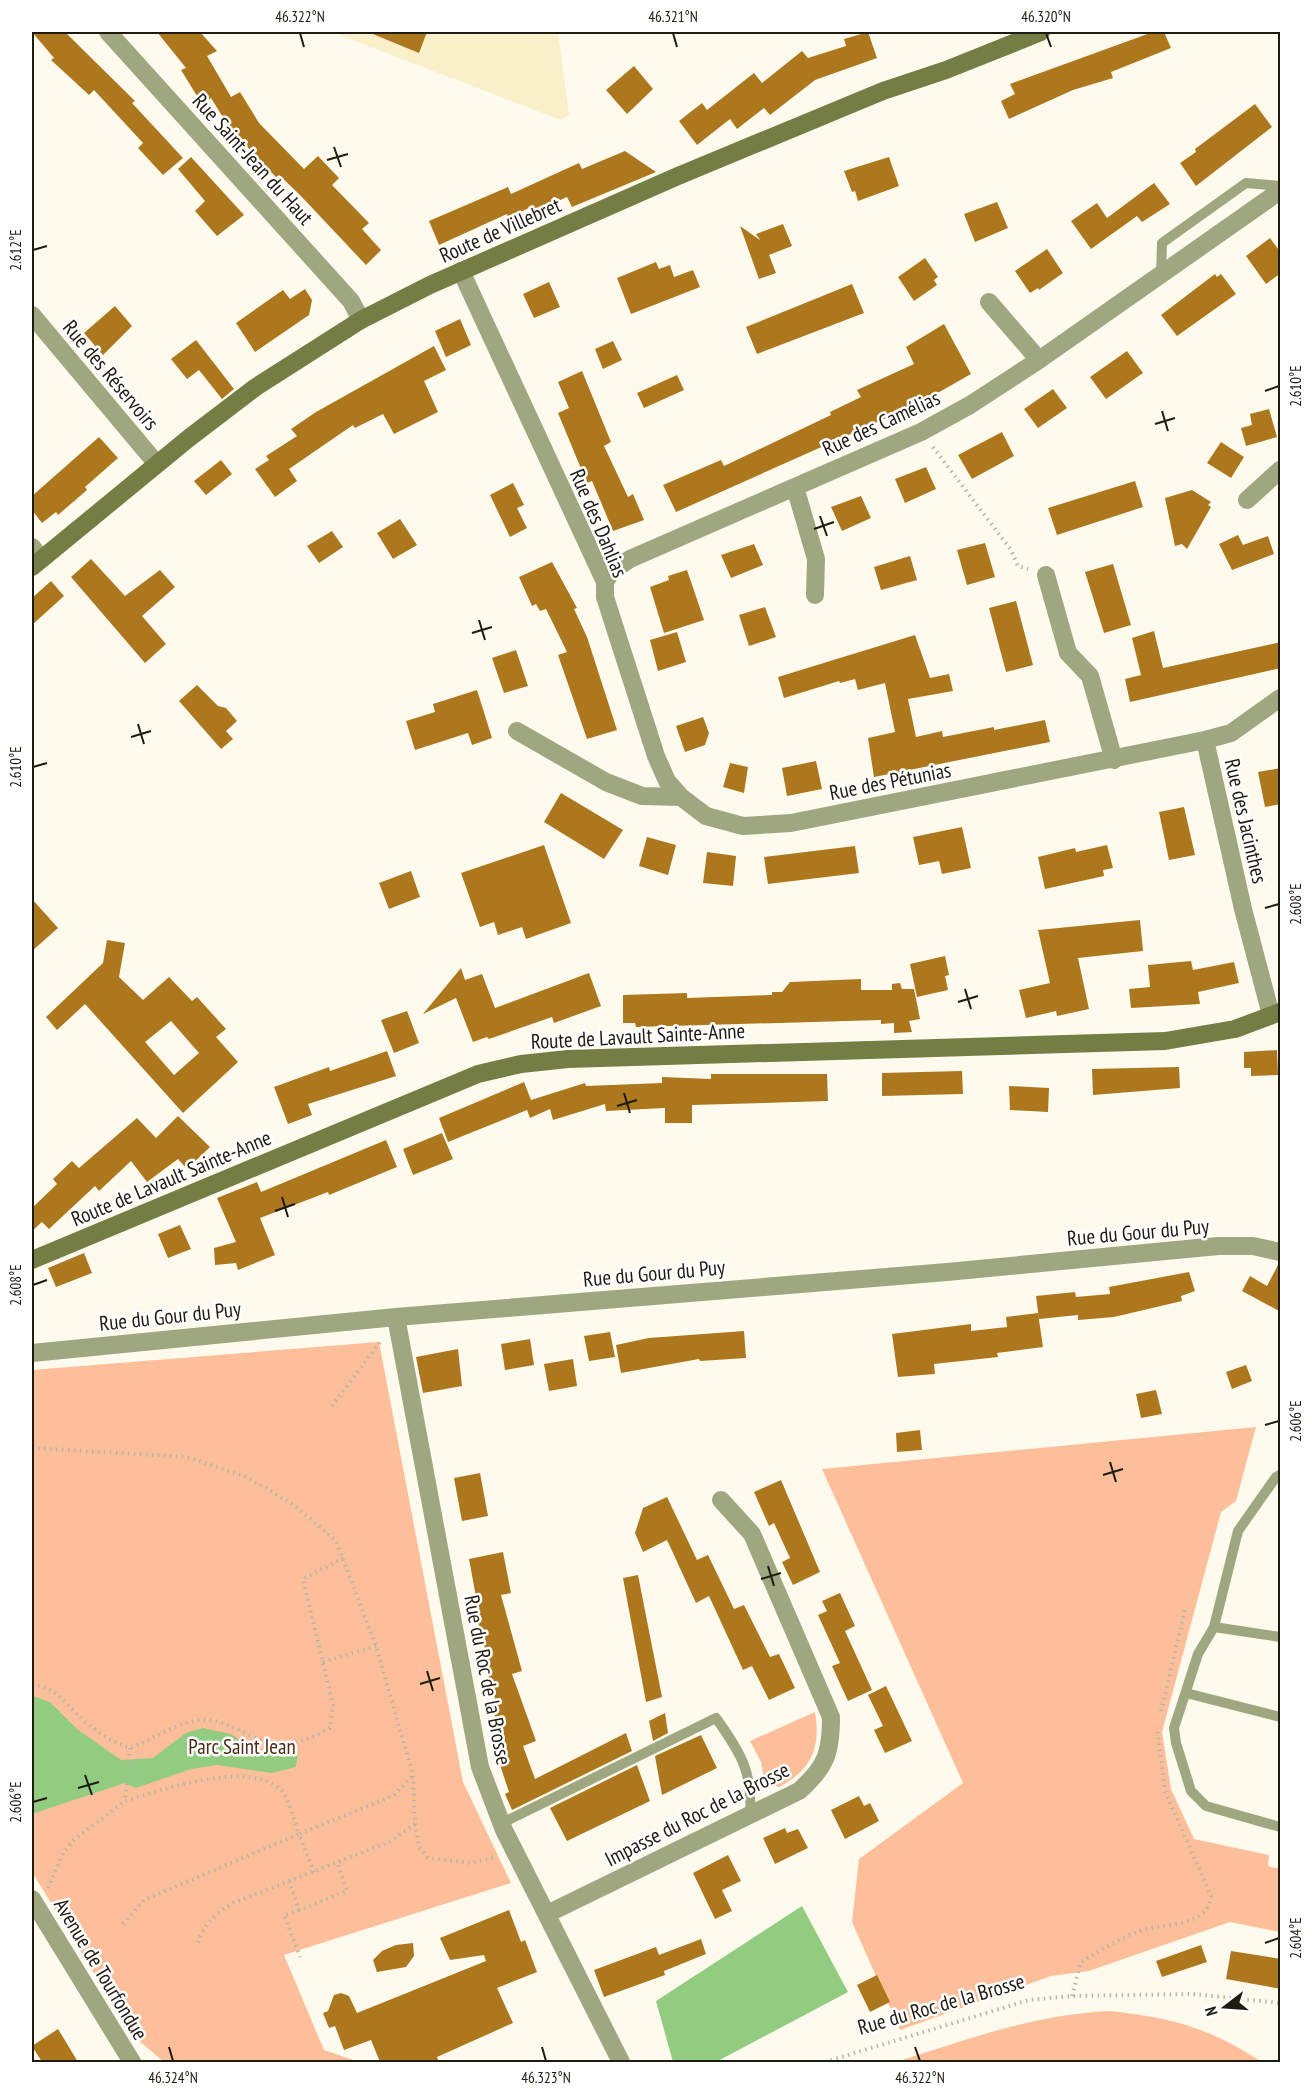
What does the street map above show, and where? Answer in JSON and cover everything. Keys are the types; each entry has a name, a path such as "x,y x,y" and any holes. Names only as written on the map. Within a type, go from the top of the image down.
{"street":[{"name":"Rue Saint-Jean du Haut","path":"108,32 351,301 361,320"},
{"name":"Route de Villebret","path":"35,558 256,387 361,320 461,271 829,114 1041,32"},
{"name":"Rue des Camélias","path":"604,582 612,571 630,559 921,432 970,405 1161,275 1281,188"},
{"name":"Rue des Dahlias","path":"461,271 604,582 605,597 656,756 667,781 681,797"},
{"path":"989,302 1039,360"},
{"name":"Rue des Réservoirs","path":"32,315 156,463"},
{"path":"1246,500 1281,470"},
{"path":"795,487 816,559 815,595"},
{"path":"1046,575 1068,653 1090,676 1114,760"},
{"name":"Rue des Pétunias","path":"681,797 706,816 743,826 791,823 1205,740 1231,733 1281,698"},
{"path":"517,731 606,782 642,796 681,797"},
{"name":"Rue des Jacinthes","path":"1205,740 1242,909 1276,1014"},
{"name":"Route de Lavault Sainte-Anne","path":"32,1260 478,1074 521,1064 568,1059 1165,1041 1235,1029 1276,1014"},
{"name":"Rue du Gour du Puy","path":"32,1353 396,1317 947,1272 1218,1246 1253,1245 1281,1252"},
{"name":"Rue du Roc de la Brosse","path":"396,1317 480,1767 514,1849 621,2062"},
{"name":"Impasse du Roc de la Brosse","path":"547,1914 799,1791 820,1772 831,1744 831,1717 752,1534 721,1500"},
{"name":"Avenue de Tourfondue","path":"38,1897 132,2062"}],"lane":[{"name":"Rue des Camélias","path":"1161,275 1162,243 1246,183 1281,188"},
{"path":"1281,1475 1263,1494 1238,1531 1214,1627 1198,1654 1174,1728 1176,1743 1191,1791 1206,1806 1281,1827"},
{"path":"1214,1627 1281,1636"},
{"path":"1186,1693 1281,1718"},
{"path":"502,1823 716,1718 747,1767 751,1795 750,1815"}],"path":[{"path":"921,432 1011,550 1018,566 1046,575"},
{"path":"332,1406 379,1342 399,1338"},
{"path":"32,1448 187,1457 247,1477 294,1505 336,1541 376,1646 412,1775 414,1824 419,1847 428,1858 483,1862 514,1849"},
{"path":"32,1685 55,1691 79,1716 120,1745 130,1748 188,1723 202,1720 226,1723 253,1737 272,1742 294,1744 313,1738 330,1728 333,1705 303,1579 343,1558"},
{"path":"1072,1996 1081,1962 1136,1932 1178,1924 1196,1917 1205,1912 1210,1904 1211,1896 1165,1791 1156,1731 1185,1610"},
{"path":"323,1662 376,1646"},
{"path":"125,1801 130,1748"},
{"path":"123,1924 144,1900 393,1796 412,1775"},
{"path":"38,1897 63,1853 74,1840 125,1801 194,1781 222,1777 256,1778 268,1781 284,1793 314,1872"},
{"path":"197,1945 203,1929 214,1914 233,1903 389,1842 414,1824"},
{"path":"300,1957 284,1915 347,1891 337,1862"},
{"path":"289,1881 299,1910"},
{"name":"Rue du Roc de la Brosse","path":"825,2062 1029,2000 1072,1996 1193,1994 1281,2003"}],"shaded area":[{"path":"332,32 558,32 569,115 561,120"},
{"path":"33,1696 50,1702 77,1729 121,1760 153,1758 186,1733 203,1728 231,1734 249,1747 279,1755 298,1754 296,1767 272,1773 217,1765 191,1769 136,1788 125,1783 32,1814"},
{"path":"802,1906 848,1992 716,2062 673,2062 656,2001"}],"green space":[{"name":"Parc Saint Jean","path":"379,1342 463,1782 511,1883 284,1955 324,2050 359,2062 164,2062 131,2034 32,1872 32,1370"},
{"path":"1256,1427 1236,1501 1221,1512 1162,1732 1171,1789 1194,1839 1269,1855 1268,1866 1280,1869 1280,1932 1230,1922 1089,1971 1051,1976 900,2030 852,1922 859,1859 963,1783 822,1469"},
{"path":"815,1712 817,1736 812,1756 806,1765 779,1787 765,1783 761,1762 750,1741"},
{"path":"1109,2011 1153,2017 1207,2032 1262,2062 896,2062 1001,2029 1054,2017"}],"building":[{"path":"32,32 65,32 135,101 132,103 183,158 163,175 138,148 143,143 94,90 89,95 51,60 54,58"},
{"path":"157,32 200,32 217,51 207,56 231,97 240,92 259,123 304,169 318,156 339,178 332,185 369,223 362,229 381,250 366,265 300,195 279,175 276,177 265,166 229,127 211,98 202,104 181,70 186,68"},
{"path":"368,32 427,32 419,53"},
{"path":"868,32 877,58 815,80 770,115 764,108 737,129 730,119 697,145 679,121 702,103 707,110 754,73 762,83 802,51 808,58 846,46 844,39"},
{"path":"1153,32 1164,32 1171,48 1111,72 1113,78 1073,90 1009,119 1001,101 1015,94 1010,84"},
{"path":"634,66 653,89 627,114 606,90"},
{"path":"1255,104 1272,127 1196,186 1180,163"},
{"path":"625,151 656,172 572,207 567,197 536,211 533,206 508,218 507,214 439,245 429,221 508,187 511,194 579,163 582,169"},
{"path":"191,157 244,215 217,236 195,211 205,201 178,169"},
{"path":"889,157 899,186 858,201 844,171"},
{"path":"1154,183 1170,204 1142,222 1137,216 1091,249 1071,221 1097,203 1107,218"},
{"path":"997,202 1008,228 975,242 964,214"},
{"path":"783,224 792,246 769,255 776,273 759,279 740,226 760,240 756,234"},
{"path":"1270,238 1281,253 1281,273 1266,284 1246,256"},
{"path":"1047,249 1063,273 1039,290 1038,288 1030,293 1015,271"},
{"path":"925,258 938,277 934,280 937,285 914,301 898,277"},
{"path":"656,262 659,269 670,265 674,277 693,270 700,287 631,314 617,278"},
{"path":"1215,274 1217,277 1221,274 1236,294 1177,336 1161,315"},
{"path":"549,282 560,307 534,318 523,294"},
{"path":"852,284 864,313 757,354 746,327"},
{"path":"305,289 312,300 309,315 255,352 236,323 283,290 290,299"},
{"path":"115,306 132,326 103,355 84,333"},
{"path":"460,319 471,345 446,357 435,331"},
{"path":"944,324 971,374 920,403 676,512 663,485 721,460 724,466 831,415 830,412 861,397 857,390 914,364 906,347"},
{"path":"196,340 234,389 222,399 199,370 187,379 171,359"},
{"path":"613,341 622,360 603,369 595,349"},
{"path":"434,346 446,370 424,381 438,412 394,434 383,414 355,428 353,425 289,469 297,481 275,497 255,469 269,460 266,456 297,436 291,429 316,412"},
{"path":"1127,351 1143,373 1106,399 1090,377"},
{"path":"582,371 611,442 604,446 628,497 633,494 644,520 613,531 592,481 587,483 558,413 569,408 558,382"},
{"path":"677,375 684,390 644,408 637,393"},
{"path":"1053,389 1067,408 1038,428 1024,409"},
{"path":"1269,409 1277,437 1246,446 1241,428 1252,425 1250,414"},
{"path":"1002,432 1014,456 972,479 958,455"},
{"path":"99,437 118,458 85,487 87,490 58,515 56,512 42,523 32,510 32,496"},
{"path":"1221,442 1244,457 1231,478 1207,463"},
{"path":"221,460 232,474 206,495 194,481"},
{"path":"926,467 936,489 905,503 895,479"},
{"path":"1135,481 1143,507 1057,535 1048,508"},
{"path":"513,483 524,505 517,508 527,528 510,537 490,495"},
{"path":"1192,490 1211,502 1208,505 1211,507 1187,549 1182,544 1175,546 1165,498"},
{"path":"861,496 871,518 842,531 831,507"},
{"path":"400,519 417,545 393,559 377,533"},
{"path":"332,531 343,547 319,563 307,546"},
{"path":"1238,535 1243,545 1268,536 1274,554 1232,570 1219,544"},
{"path":"985,543 995,577 967,585 957,550"},
{"path":"754,544 763,565 731,578 721,555"},
{"path":"910,556 917,580 881,590 874,567"},
{"path":"91,559 125,596 160,570 175,587 142,616 166,644 145,663 71,577"},
{"path":"552,562 577,608 574,609 587,637 617,730 587,739 558,655 567,652 546,609 540,611 536,604 532,606 519,577"},
{"path":"1113,564 1131,625 1104,633 1085,572"},
{"path":"687,570 704,620 664,633 650,587 669,580 668,576"},
{"path":"51,581 64,596 32,625 32,598"},
{"path":"1016,601 1033,665 1006,672 989,608"},
{"path":"765,607 776,637 749,646 739,615"},
{"path":"1154,631 1163,668 1281,642 1281,668 1130,702 1125,679 1141,675 1132,638"},
{"path":"677,632 686,662 658,671 650,640"},
{"path":"915,635 930,678 949,674 953,691 908,699 916,737 942,731 943,737 1045,720 1050,742 874,777 868,738 895,732 885,683 858,690 855,679 840,683 839,681 784,698 778,677"},
{"path":"516,650 528,686 504,693 492,658"},
{"path":"197,685 218,706 226,708 237,721 226,731 233,739 221,749 179,701"},
{"path":"477,690 492,738 472,745 468,733 415,750 406,721 435,712 433,704"},
{"path":"703,717 709,733 705,745 685,752 676,726"},
{"path":"816,761 822,789 787,796 782,768"},
{"path":"730,763 748,767 744,793 723,787"},
{"path":"1281,768 1281,804 1265,807 1258,772"},
{"path":"561,793 623,830 604,859 544,822"},
{"path":"1184,807 1195,855 1169,860 1159,812"},
{"path":"962,827 971,868 942,874 939,861 919,865 913,837"},
{"path":"647,837 676,845 668,875 639,866"},
{"path":"544,845 571,923 526,939 522,927 498,935 494,922 480,927 461,873"},
{"path":"1107,845 1113,868 1103,870 1104,876 1045,889 1038,857 1075,848 1076,852"},
{"path":"855,846 859,873 768,884 764,857"},
{"path":"707,852 736,856 733,886 703,883"},
{"path":"411,871 420,897 389,909 379,883"},
{"path":"32,899 58,928 32,951"},
{"path":"1140,920 1143,951 1078,958 1089,1009 1057,1016 1056,1011 1026,1018 1019,990 1050,983 1038,930"},
{"path":"107,940 125,943 119,977 143,1000 169,977 192,1001 197,997 226,1029 216,1037 238,1062 183,1113 85,1004 57,1030 46,1017 103,963","holes":["171,1021 199,1053 174,1075 145,1042"]},
{"path":"945,956 949,975 945,976 948,990 917,997 910,964"},
{"path":"1191,961 1193,970 1234,962 1239,983 1198,992 1200,1004 1131,1008 1129,989 1150,987 1148,965"},
{"path":"461,968 465,980 482,974 495,1008 589,973 601,1006 554,1023 552,1017 489,1039 487,1037 473,1042 456,998 423,1014"},
{"path":"861,979 861,990 892,990 892,984 900,983 902,989 914,989 920,1019 909,1021 912,1032 894,1033 894,1023 881,1024 881,1020 636,1027 635,1023 623,1023 623,995 687,993 687,998 772,995 772,992 782,992 790,982"},
{"path":"407,1011 419,1043 394,1053 381,1020"},
{"path":"1277,1050 1278,1075 1251,1076 1251,1068 1244,1068 1244,1052"},
{"path":"387,1051 396,1076 308,1104 312,1115 288,1124 274,1087 329,1067 330,1071"},
{"path":"1179,1067 1180,1088 1093,1095 1092,1069"},
{"path":"962,1071 963,1094 882,1096 882,1073"},
{"path":"711,1074 827,1074 828,1101 692,1105 692,1123 665,1123 665,1108 606,1111 605,1104 553,1120 550,1109 530,1118 527,1110 448,1142 439,1118 524,1082 531,1100 585,1083 586,1086 662,1083 662,1077 711,1079"},
{"path":"1009,1086 1049,1088 1048,1112 1010,1110"},
{"path":"178,1116 210,1147 187,1169 178,1159 147,1182 131,1161 99,1191 95,1186 49,1229 42,1222 32,1231 32,1208 57,1184 53,1179 72,1161 79,1168 137,1118 156,1138"},
{"path":"442,1133 453,1159 413,1175 403,1149"},
{"path":"386,1140 397,1167 329,1195 328,1192 260,1218 275,1255 238,1270 236,1263 215,1265 214,1248 236,1242 217,1198 257,1182 261,1192"},
{"path":"180,1225 191,1249 168,1258 158,1234"},
{"path":"84,1253 92,1273 56,1287 48,1268"},
{"path":"1281,1263 1281,1312 1242,1291 1250,1276 1267,1286"},
{"path":"1189,1272 1195,1291 1181,1296 1182,1301 1114,1317 1078,1320 1078,1315 1039,1319 1036,1296 1075,1292 1076,1297 1110,1294 1109,1287"},
{"path":"1038,1313 1043,1347 997,1353 998,1357 934,1364 935,1374 898,1377 892,1334 971,1324 971,1331 1007,1327 1006,1317"},
{"path":"744,1331 746,1358 700,1361 699,1359 621,1373 616,1345 649,1338"},
{"path":"610,1332 615,1357 589,1361 584,1336"},
{"path":"530,1339 534,1365 505,1370 501,1344"},
{"path":"458,1349 462,1386 423,1393 416,1357"},
{"path":"573,1359 577,1386 549,1391 544,1364"},
{"path":"1246,1365 1252,1381 1232,1389 1226,1372"},
{"path":"1156,1390 1162,1414 1141,1418 1136,1394"},
{"path":"920,1430 922,1450 897,1452 896,1433"},
{"path":"480,1473 488,1516 462,1521 454,1478"},
{"path":"781,1480 820,1572 793,1585 782,1562 790,1558 774,1523 769,1526 754,1492"},
{"path":"667,1497 697,1560 708,1555 734,1609 744,1605 770,1657 779,1654 795,1688 769,1700 752,1666 743,1670 709,1596 696,1603 667,1540 643,1552 635,1533 643,1508"},
{"path":"503,1552 511,1593 501,1595 522,1671 512,1674 536,1741 523,1746 535,1779 626,1733 632,1751 512,1810 505,1794 509,1792 493,1744 502,1740 491,1704 496,1702 481,1650 485,1649 476,1614 479,1613 469,1559"},
{"path":"638,1575 662,1697 646,1702 623,1578"},
{"path":"840,1593 855,1626 845,1631 872,1690 848,1701 832,1666 840,1663 818,1615 827,1611 822,1601"},
{"path":"886,1686 912,1741 885,1753 874,1730 883,1726 868,1695"},
{"path":"665,1713 668,1733 653,1741 649,1721"},
{"path":"701,1735 717,1768 662,1795 655,1756"},
{"path":"637,1765 650,1801 567,1841 550,1808"},
{"path":"859,1796 864,1806 870,1803 879,1821 845,1839 831,1810"},
{"path":"785,1828 787,1833 798,1829 808,1848 775,1864 763,1838"},
{"path":"728,1855 741,1881 722,1890 732,1911 715,1919 693,1873"},
{"path":"509,1910 521,1942 525,1940 537,1972 497,1988 513,2023 437,2057 439,2062 380,2062 371,2040 344,2050 335,2026 329,2028 323,2013 328,2011 334,1995 341,1993 349,1996 357,2013 486,1961 484,1955 450,1960 440,1938"},
{"path":"701,1939 706,1954 664,1971 665,1975 604,1997 594,1970 656,1947 659,1955"},
{"path":"413,1943 414,1956 406,1967 377,1972 373,1960 382,1951 396,1945"},
{"path":"1201,1945 1207,1962 1162,1977 1156,1961"},
{"path":"1231,1951 1281,1959 1281,1989 1226,1979"},
{"path":"877,1975 890,2002 870,2012 857,1985"},
{"path":"58,2029 78,2062 42,2062 32,2046"}]}
